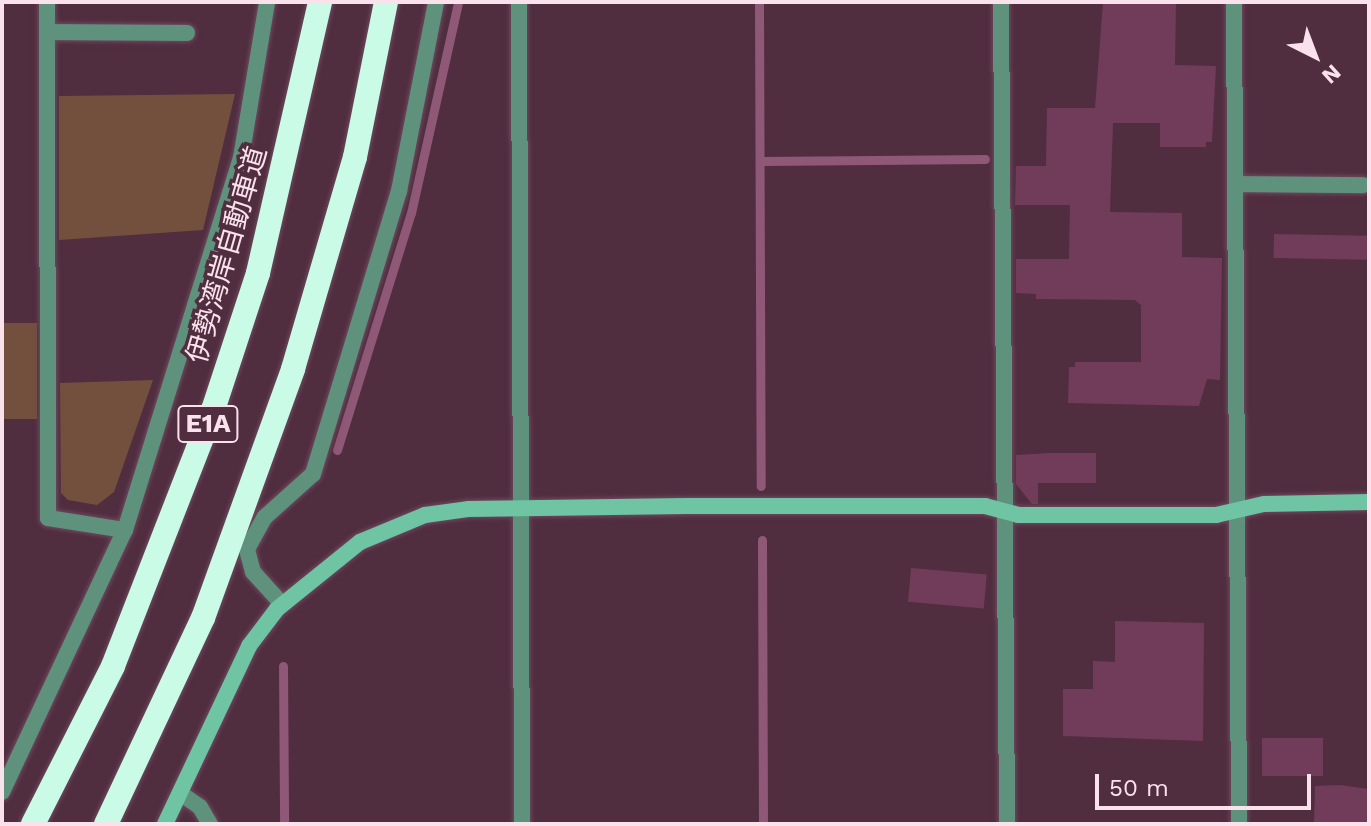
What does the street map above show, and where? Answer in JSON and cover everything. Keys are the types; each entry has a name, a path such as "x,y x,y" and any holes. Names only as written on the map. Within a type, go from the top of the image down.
{"highway":[{"name":"伊勢湾岸自動車道","path":"33,824 113,666 213,410 258,273 320,2"},
{"name":"E1A","path":"106,824 203,618 263,456 355,157 386,2"}],"street":[{"path":"47,2 48,518 125,530"},
{"path":"2,792 125,530 241,158 267,2"},
{"path":"282,604 253,572 247,549 265,517 313,474 399,191 436,2"},
{"path":"519,2 522,824"},
{"path":"1001,2 1007,824"},
{"path":"1234,2 1240,510 1239,824"},
{"path":"47,32 187,33"},
{"path":"1237,184 1363,185"},
{"path":"165,824 249,646 282,604 336,558 386,528 425,515 521,509 985,506 1007,512 1216,515 1264,504 1369,502"},
{"path":"180,793 200,807 210,824"}],"shaded area":[{"path":"235,94 203,230 59,240 59,96"},
{"path":"2,323 37,323 37,419 2,419"},
{"path":"153,380 114,492 97,505 68,500 61,493 60,383"}],"building":[{"path":"1103,2 1176,2 1175,65 1216,66 1212,142 1206,142 1206,147 1160,147 1160,123 1113,123 1110,212 1182,213 1182,257 1222,258 1220,380 1207,379 1199,406 1068,403 1069,367 1075,367 1075,362 1141,362 1141,305 1135,300 1036,299 1036,294 1016,293 1016,259 1069,259 1070,205 1015,205 1016,166 1046,166 1047,108 1095,108"},
{"path":"1274,234 1369,236 1369,260 1274,258"},
{"path":"1096,453 1096,483 1038,483 1038,504 1032,504 1016,484 1016,455"},
{"path":"911,568 987,575 984,608 908,602"},
{"path":"1115,621 1204,623 1203,741 1063,736 1063,689 1093,689 1093,661 1115,662"},
{"path":"1262,738 1323,738 1323,776 1262,776"},
{"path":"1340,785 1368,789 1368,824 1314,824 1315,786"}],"waterway":[{"path":"337,450 411,213 458,2"},
{"path":"759,2 761,486"},
{"path":"760,161 985,159"},
{"path":"762,540 763,824"},
{"path":"283,666 284,824"}]}
